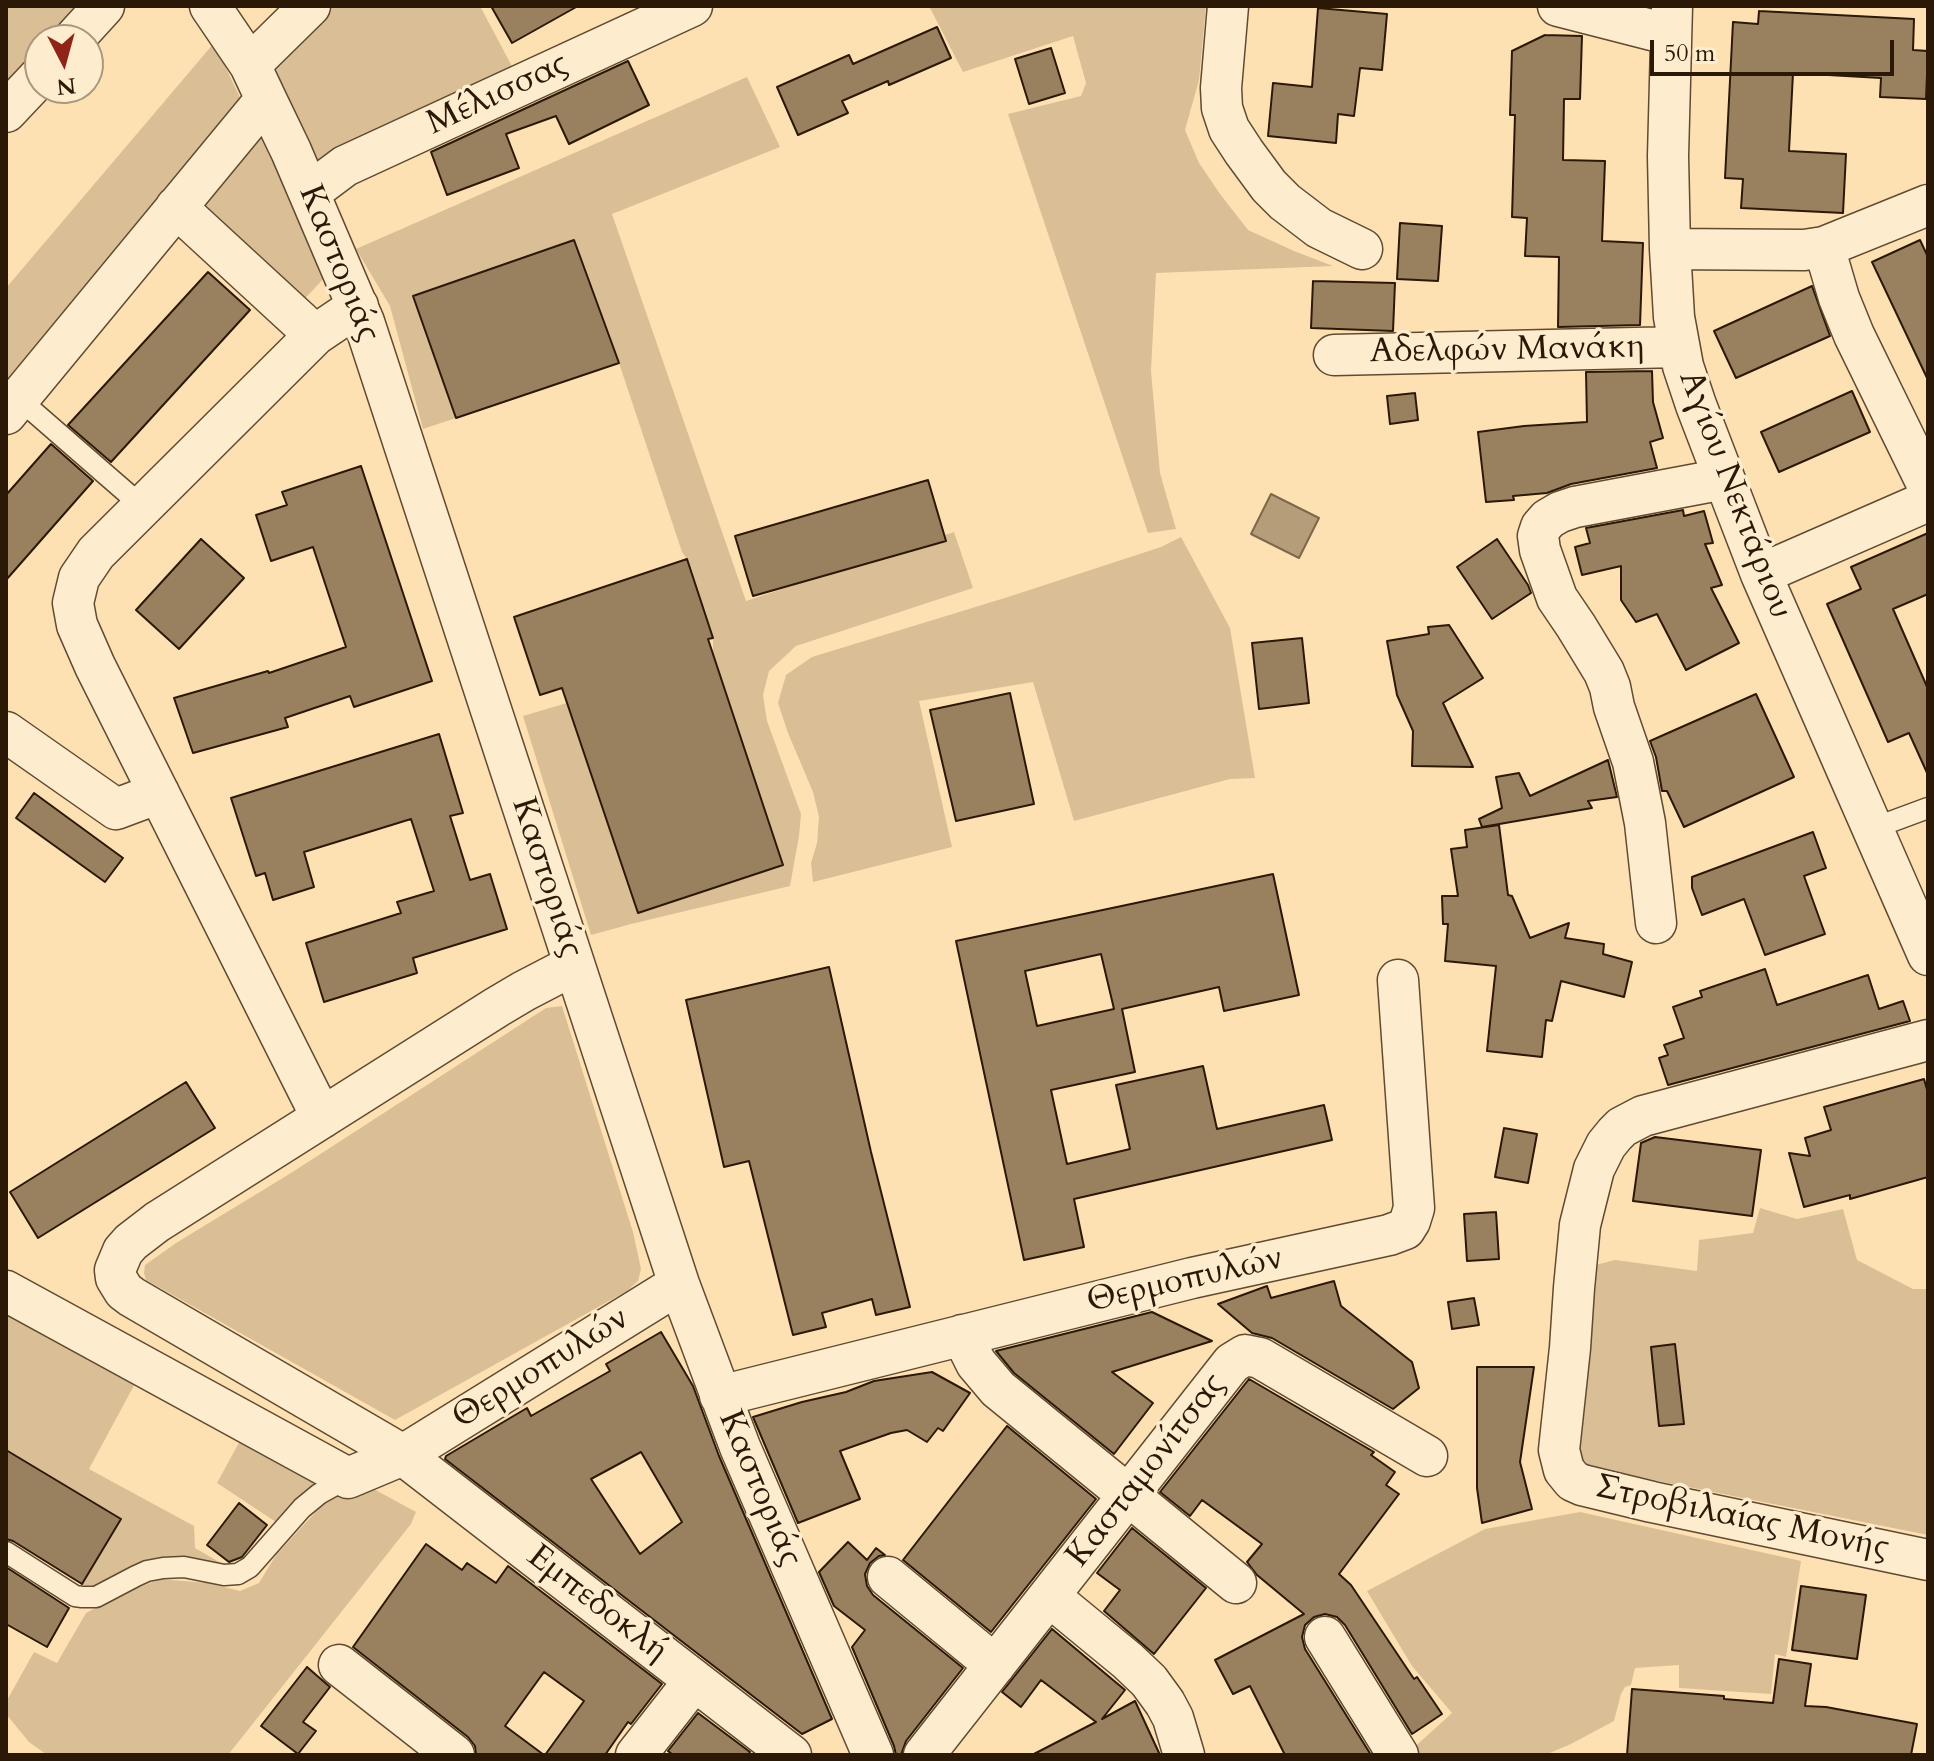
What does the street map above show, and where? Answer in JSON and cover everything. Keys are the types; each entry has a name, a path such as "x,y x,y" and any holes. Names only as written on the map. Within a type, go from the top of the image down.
{"street":[{"path":"88,24 104,6"},
{"name":"Καστοριάς","path":"210,6 258,82 358,306 679,1284 740,1447 873,1755"},
{"path":"12,406 176,207 310,6"},
{"name":"Μέλισσας","path":"309,193 345,166 692,6"},
{"path":"1228,6 1221,88 1222,108 1229,129 1253,165 1285,202 1319,228 1362,249"},
{"path":"1558,6 1672,20"},
{"name":"Αγίου Νεκτάριου","path":"1672,20 1668,156 1671,293 1688,383 1761,574 1928,955"},
{"path":"6,112 24,93"},
{"path":"1670,249 1804,250 1824,247 1928,205"},
{"path":"176,207 315,335"},
{"path":"1824,247 1854,335 1928,486"},
{"path":"358,306 315,335 96,553 76,589 74,611 82,638 322,1118 524,991 574,965"},
{"name":"Αδελφών Μανάκη","path":"1334,355 1679,347"},
{"path":"1656,923 1645,823 1633,762 1604,672 1557,598 1538,536 1548,519 1575,507 1724,479"},
{"path":"1761,574 1928,501"},
{"path":"6,732 116,809 159,793"},
{"name":"Θερμοπυλών","path":"720,1396 1405,1229 1414,1208 1398,980"},
{"name":"Στροβιλαίας Μονής","path":"1928,1040 1643,1116 1615,1134 1594,1169 1580,1225 1559,1450 1564,1470 1573,1481 1582,1485 1666,1506 1928,1560"},
{"name":"Εμπεδοκλή","path":"322,1118 142,1233 123,1251 115,1270 119,1284 132,1297 403,1455 791,1755"},
{"name":"Θερμοπυλών","path":"403,1455 679,1284"},
{"path":"6,1291 348,1478 403,1455"},
{"path":"962,1335 976,1363 998,1389 1236,1583"},
{"name":"Κασταμονίτσας","path":"924,1755 1232,1363 1245,1355 1260,1358 1427,1456"},
{"path":"888,1577 995,1665"},
{"path":"1049,1596 1149,1681 1173,1718 1184,1755"},
{"path":"1325,1637 1398,1755"},
{"path":"339,1665 454,1755"},
{"path":"636,1755 694,1681"}],"lane":[{"path":"12,406 143,507"},
{"path":"1874,828 1928,808"},
{"path":"6,1552 75,1596 82,1597 96,1597 147,1571 163,1568 184,1567 224,1575 238,1574 250,1567 302,1508 319,1494 348,1478"}],"shaded area":[{"path":"6,6 91,6 75,24 24,24 24,80 6,100"},
{"path":"331,6 480,6 515,72 318,172 276,68 280,55"},
{"path":"929,6 1206,6 1199,80 1185,130 1199,163 1248,230 1333,266 1156,273 1151,371 1160,473 1176,529 1148,533 1008,114 1081,96 1086,83 1073,36 963,72"},
{"path":"214,43 245,108 6,394 6,288"},
{"path":"747,77 780,147 612,214 746,601 954,532 973,588 796,646 769,671 763,695 767,721 801,814 790,886 591,935 523,716 567,703 638,913 783,864 713,655 713,638 687,559 574,240 413,296 456,418 423,429 390,306 356,249"},
{"path":"260,127 325,277 299,305 188,204"},
{"path":"1271,494 1319,518 1299,558 1251,534"},
{"path":"1181,537 1230,628 1255,778 1230,779 1074,821 1033,682 919,701 952,847 813,882 811,863 817,843 819,817 813,792 778,703 786,675 812,657 1008,597 1161,547"},
{"path":"562,1006 633,1232 641,1269 638,1281 627,1291 395,1420 146,1280 145,1265 176,1243 291,1173 546,1008"},
{"path":"1760,1208 1797,1219 1843,1209 1857,1260 1913,1289 1928,1289 1928,1535 1588,1467 1576,1457 1588,1267 1615,1260 1697,1271 1699,1240 1753,1233"},
{"path":"6,1307 138,1378 89,1469 194,1526 195,1548 226,1566 111,1580 95,1586 81,1585 121,1519 6,1450"},
{"path":"241,1439 312,1474 315,1484 276,1522 217,1483"},
{"path":"359,1481 416,1512 411,1524 228,1755 47,1755 29,1742 6,1714 6,1702 34,1652 57,1663 86,1613 160,1579 208,1583 240,1591 259,1583 276,1555 322,1505"},
{"path":"1580,1512 1801,1561 1786,1657 1775,1654 1771,1694 1679,1688 1679,1665 1635,1668 1631,1685 1625,1687 1621,1694 1614,1721 1545,1755 1411,1755 1409,1752 1452,1713 1412,1666 1367,1591 1485,1529"}],"building":[{"path":"491,6 578,6 512,43"},
{"path":"1318,8 1387,14 1382,70 1360,68 1354,116 1338,114 1336,143 1268,136 1273,83 1312,87"},
{"path":"1759,11 1914,19 1913,50 1928,51 1926,99 1880,97 1881,78 1793,73 1789,151 1846,154 1843,213 1741,208 1743,179 1725,178 1733,22 1758,24"},
{"path":"937,27 951,58 842,101 848,113 798,135 777,87 849,55 853,64"},
{"path":"1545,35 1582,36 1580,99 1564,99 1563,160 1605,161 1602,241 1643,243 1640,325 1558,327 1559,257 1525,256 1527,218 1512,217 1515,115 1510,115 1512,51"},
{"path":"1051,48 1065,93 1029,104 1015,59"},
{"path":"628,61 649,105 569,144 556,116 506,134 519,168 447,195 431,152"},
{"path":"1400,223 1442,226 1438,281 1397,279"},
{"path":"574,240 619,363 456,418 413,296"},
{"path":"1920,240 1928,257 1928,380 1872,262"},
{"path":"208,272 250,310 111,462 68,425"},
{"path":"1313,281 1395,283 1393,331 1311,328"},
{"path":"1812,286 1830,336 1736,378 1714,331"},
{"path":"1652,371 1653,402 1663,438 1650,442 1657,468 1571,484 1547,493 1513,496 1514,500 1486,502 1478,432 1587,422 1586,372"},
{"path":"1852,391 1870,432 1779,472 1761,432"},
{"path":"1415,393 1418,420 1390,424 1387,396"},
{"path":"51,444 93,481 6,580 6,495"},
{"path":"361,466 432,681 354,707 350,696 285,718 288,727 193,753 174,698 269,673 346,647 313,547 271,561 256,515 287,505 282,492"},
{"path":"928,480 946,541 753,596 735,536"},
{"path":"1683,510 1684,516 1704,511 1713,543 1705,544 1722,585 1711,588 1739,643 1686,670 1657,614 1636,622 1621,600 1621,566 1582,575 1575,547 1590,543 1586,528"},
{"path":"1928,533 1928,594 1893,609 1928,689 1928,775 1909,733 1888,742 1827,604 1861,589 1851,567"},
{"path":"201,539 244,578 179,649 136,610"},
{"path":"1497,539 1531,593 1492,619 1457,567"},
{"path":"687,559 713,638 708,639 783,865 638,913 562,688 540,695 514,617"},
{"path":"1449,625 1483,678 1443,703 1473,767 1412,766 1413,731 1397,695 1387,641 1429,634 1428,627"},
{"path":"1302,638 1309,703 1259,709 1252,643"},
{"path":"1010,693 1034,804 956,821 930,710"},
{"path":"1756,694 1794,777 1684,827 1667,791 1662,791 1650,741"},
{"path":"439,734 463,813 450,816 470,880 490,874 507,929 413,958 417,973 324,1002 306,943 401,913 397,902 434,891 411,819 304,852 314,887 273,900 265,873 256,876 231,798"},
{"path":"1608,760 1617,797 1588,801 1592,808 1482,827 1479,819 1502,808 1496,777 1519,773 1530,796"},
{"path":"34,793 123,858 105,882 16,818"},
{"path":"1499,825 1508,895 1512,896 1530,938 1569,923 1565,938 1604,944 1603,954 1632,962 1624,997 1561,981 1552,1021 1546,1020 1542,1057 1487,1051 1496,966 1445,961 1448,924 1443,924 1442,896 1458,896 1451,849 1467,847 1465,830"},
{"path":"1813,832 1826,868 1804,876 1825,934 1765,955 1744,899 1702,915 1692,888 1692,877"},
{"path":"1273,874 1299,995 1224,1011 1219,987 1122,1009 1135,1072 1051,1090 1067,1164 1130,1149 1116,1085 1203,1066 1217,1129 1324,1105 1332,1140 1074,1199 1084,1247 1024,1260 956,941","holes":["1101,954 1114,1009 1037,1026 1025,971"]},
{"path":"829,967 910,1307 876,1315 872,1299 822,1313 826,1327 793,1335 749,1161 724,1167 686,1000"},
{"path":"1765,969 1777,1005 1868,975 1879,1009 1903,1001 1910,1021 1668,1085 1659,1058 1668,1055 1664,1045 1684,1038 1673,1007 1702,997 1700,991"},
{"path":"1924,1079 1928,1093 1928,1177 1850,1199 1850,1195 1804,1207 1789,1153 1810,1156 1805,1138 1831,1130 1824,1107"},
{"path":"186,1082 215,1128 38,1238 10,1192"},
{"path":"1504,1128 1537,1134 1528,1183 1495,1177"},
{"path":"1655,1137 1761,1150 1752,1216 1633,1201 1641,1143"},
{"path":"1496,1212 1499,1259 1467,1261 1464,1214"},
{"path":"1334,1281 1341,1306 1412,1362 1419,1388 1393,1409 1272,1338 1252,1333 1218,1304 1267,1286 1271,1298"},
{"path":"1474,1298 1479,1325 1452,1329 1448,1302"},
{"path":"1152,1312 1212,1341 1112,1372 1153,1403 1114,1454 1014,1373 996,1351"},
{"path":"661,1332 693,1386 719,1456 832,1719 802,1734 445,1459 527,1408 531,1416 610,1371 606,1364","holes":["641,1452 682,1522 640,1554 591,1479"]},
{"path":"1675,1344 1684,1424 1659,1426 1651,1347"},
{"path":"1477,1367 1534,1367 1520,1462 1532,1509 1482,1523 1477,1488"},
{"path":"932,1372 970,1393 943,1431 938,1428 927,1442 907,1430 891,1433 840,1451 860,1499 798,1523 753,1417 846,1392 874,1381"},
{"path":"1249,1379 1374,1452 1371,1455 1395,1472 1386,1485 1399,1494 1339,1574 1351,1585 1414,1679 1417,1677 1442,1714 1412,1734 1345,1625 1337,1617 1325,1614 1314,1617 1305,1625 1302,1637 1305,1649 1371,1755 1285,1755 1250,1686 1233,1694 1215,1660 1304,1614 1257,1575 1247,1562 1262,1544 1202,1500 1190,1516 1160,1492"},
{"path":"1007,1426 1096,1499 991,1632 903,1560"},
{"path":"6,1450 121,1519 82,1584 6,1539"},
{"path":"239,1503 267,1525 242,1557 229,1562 207,1545"},
{"path":"1132,1528 1206,1588 1154,1654 1104,1611 1120,1590 1097,1573"},
{"path":"848,1542 867,1560 876,1548 885,1555 870,1563 865,1574 867,1586 873,1595 963,1668 906,1741 901,1755 896,1755 852,1647 865,1630 834,1606 819,1572"},
{"path":"426,1544 462,1570 467,1563 496,1583 508,1566 662,1684 631,1724 628,1722 605,1755 545,1755 584,1701 544,1672 505,1726 544,1755 476,1755 475,1746 468,1737 353,1647"},
{"path":"6,1567 69,1608 47,1647 6,1624"},
{"path":"1801,1586 1866,1595 1857,1659 1792,1650"},
{"path":"1052,1629 1125,1690 1102,1719 1135,1701 1160,1755 1032,1755 1096,1722 1041,1680 1021,1707 1002,1692"},
{"path":"1779,1659 1811,1664 1805,1706 1917,1724 1911,1755 1627,1755 1632,1689 1773,1703"},
{"path":"307,1667 330,1687 303,1722 316,1731 298,1754 261,1726"},
{"path":"698,1713 750,1752 748,1755 673,1755 668,1751"}]}
